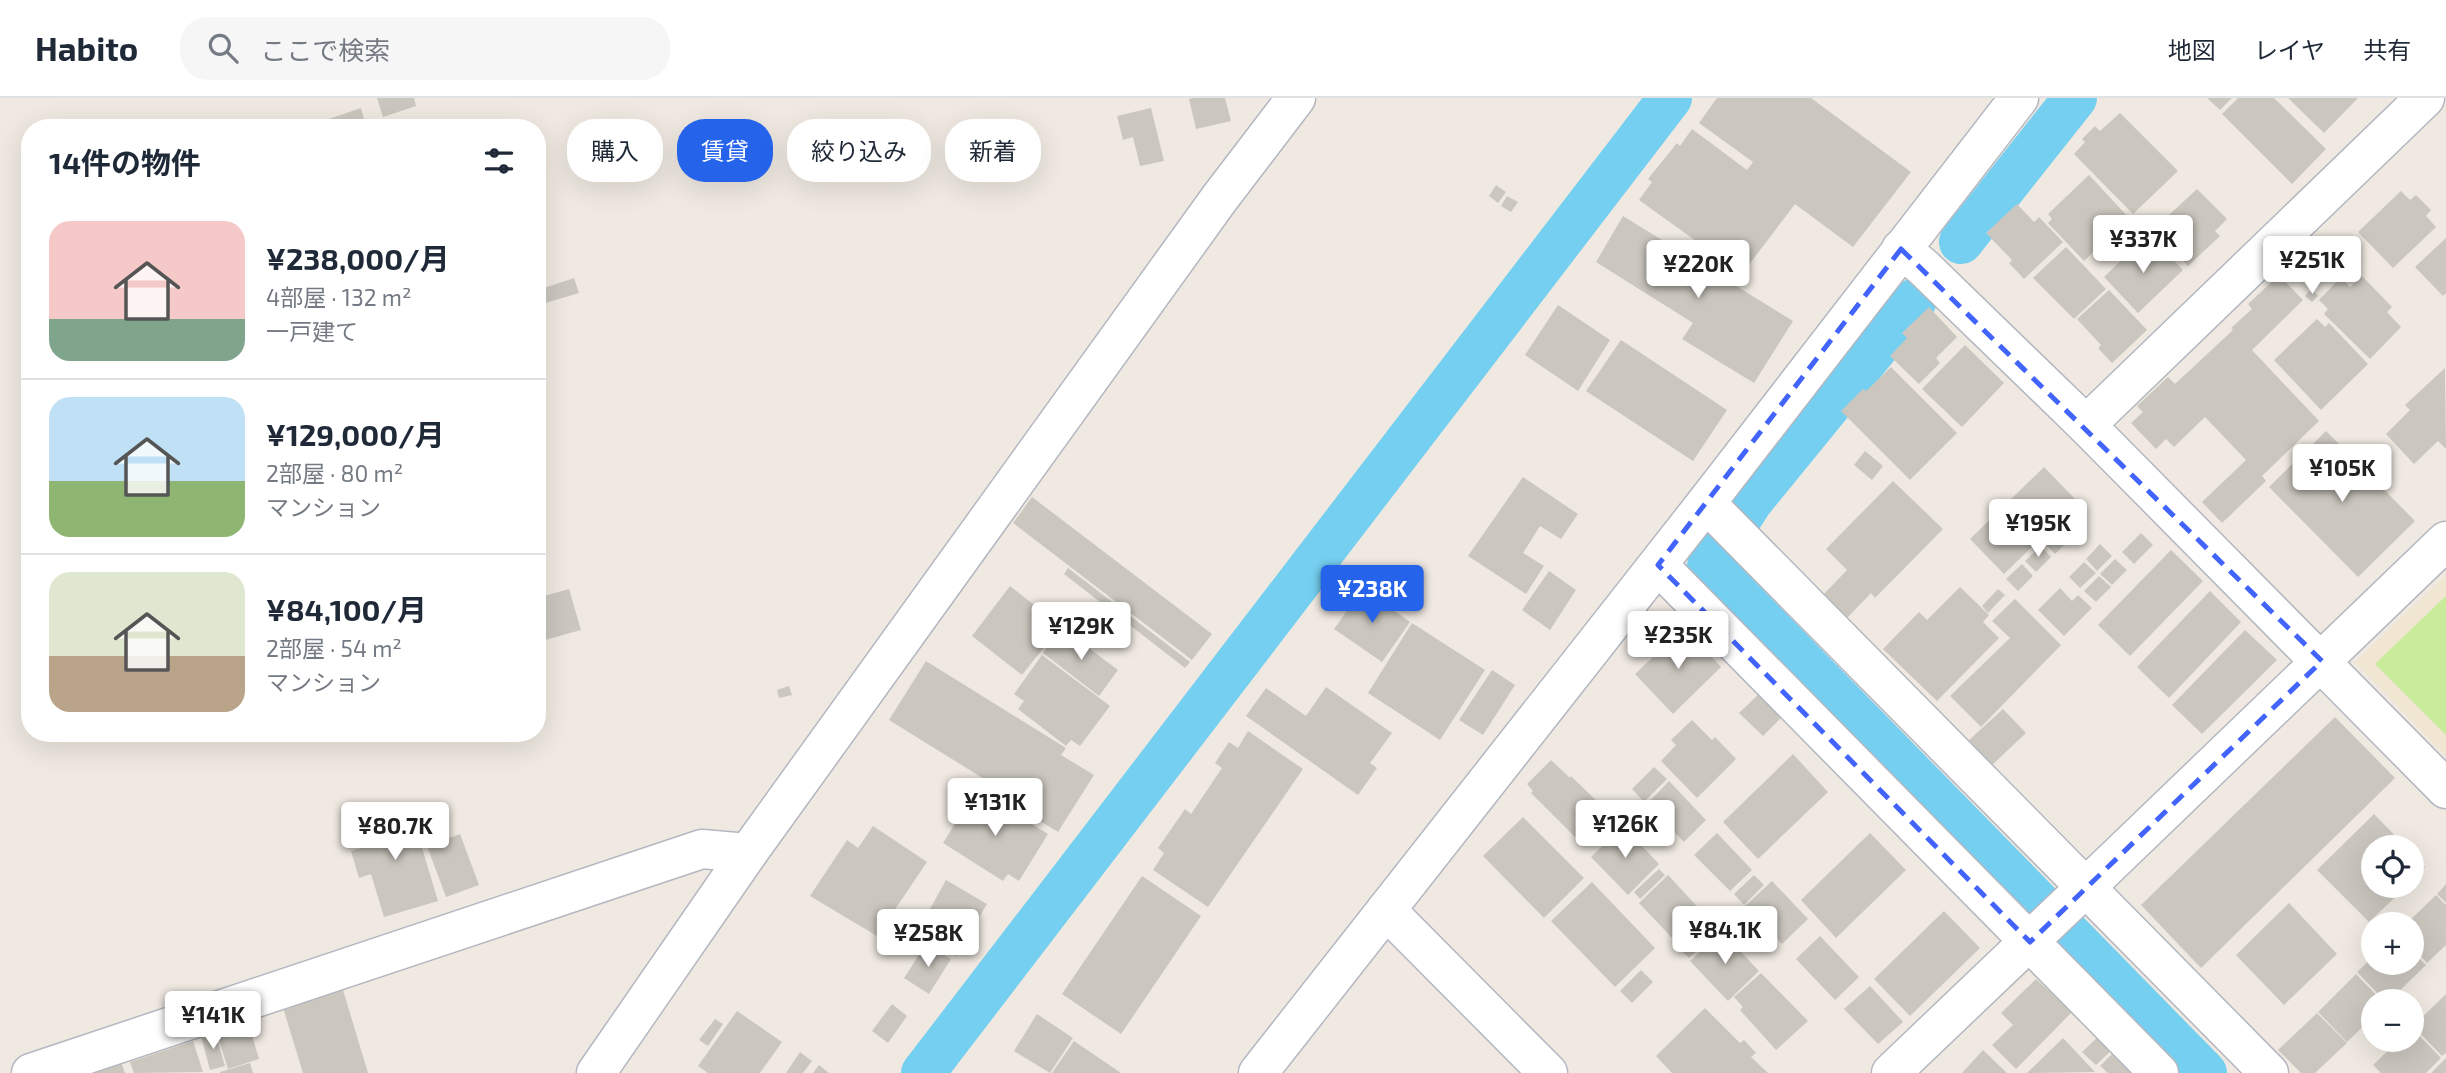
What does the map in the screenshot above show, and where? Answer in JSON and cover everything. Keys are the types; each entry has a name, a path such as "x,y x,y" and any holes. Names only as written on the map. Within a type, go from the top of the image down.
{"street":[{"path":"596,1073 748,853 1219,199 1296,98"},
{"path":"1258,1073 1658,565 1725,522 1901,249 2019,98"},
{"path":"2086,425 2425,98"},
{"path":"1901,249 1923,267 2086,425 2446,789"},
{"path":"1725,522 2077,896 2269,1073"},
{"path":"1891,1073 2446,541"},
{"path":"1658,565 2034,938 2160,1073"},
{"path":"31,1073 702,849 748,853"},
{"path":"1386,910 1548,1073"}],"highlighted area":[{"path":"1901,249 2322,661 2030,942 1658,565"}],"shaded area":[{"path":"2446,575 2446,756 2355,662"}],"green space":[{"path":"2446,596 2446,735 2375,664"}],"building":[{"path":"377,98 414,98 416,106 383,117"},
{"path":"1225,98 1231,121 1196,129 1189,99"},
{"path":"1717,98 1811,98 1911,172 1853,247 1795,204 1742,274 1639,200 1652,182 1648,179 1677,143 1680,146 1692,129 1747,170 1753,162 1699,123"},
{"path":"2207,98 2232,98 2220,110"},
{"path":"2238,98 2274,98 2326,149 2292,184 2222,114"},
{"path":"2288,98 2358,98 2324,133"},
{"path":"361,108 364,119 329,119"},
{"path":"1151,108 1164,161 1140,166 1133,137 1123,140 1117,116"},
{"path":"2120,113 2178,171 2133,214 2074,154 2085,142 2082,139 2095,126 2100,131"},
{"path":"2089,175 2129,218 2084,261 2048,223 2052,219 2048,214"},
{"path":"1496,185 1506,192 1498,203 1489,196"},
{"path":"2197,189 2227,219 2215,231 2220,236 2188,266 2153,230"},
{"path":"2401,191 2410,200 2416,195 2431,210 2426,216 2436,227 2393,268 2358,232"},
{"path":"1507,196 1518,202 1511,212 1501,206"},
{"path":"2017,204 2034,222 2039,217 2063,242 2024,279 2009,263 2012,260 1986,233"},
{"path":"1623,216 1793,321 1754,383 1682,339 1693,323 1596,262"},
{"path":"2152,238 2183,270 2138,313 2104,277 2136,246 2139,251"},
{"path":"2446,238 2446,293 2443,296 2415,267"},
{"path":"2066,247 2106,289 2074,319 2033,278"},
{"path":"2279,275 2303,300 2252,350 2319,421 2262,476 2266,481 2222,523 2202,502 2246,460 2205,417 2174,447 2166,439 2156,449 2131,423 2143,412 2137,406 2168,377 2175,384 2233,330 2231,328 2252,309 2248,304"},
{"path":"2362,276 2392,307 2387,312 2401,327 2370,359 2324,314 2328,309 2319,300 2341,277 2350,287"},
{"path":"574,278 579,293 546,303 546,287"},
{"path":"2312,289 2318,296 2312,302 2305,296"},
{"path":"2109,290 2147,330 2112,363 2098,348 2101,345 2077,319"},
{"path":"1558,305 1610,340 1578,391 1525,355"},
{"path":"1929,307 1957,337 1936,358 1940,363 1919,384 1890,356 1907,338 1902,333"},
{"path":"2317,319 2325,327 2329,323 2368,364 2321,410 2274,360"},
{"path":"1621,340 1727,410 1693,461 1586,391"},
{"path":"1965,345 2004,383 1962,427 1922,389"},
{"path":"1891,367 1957,433 1910,480 1841,411"},
{"path":"2445,368 2446,449 2438,441 2414,464 2386,434 2410,410 2405,405"},
{"path":"2326,431 2415,521 2358,577 2269,487"},
{"path":"1865,451 1883,466 1872,480 1854,465"},
{"path":"2044,467 2078,502 2004,574 1970,539"},
{"path":"1523,477 1578,514 1561,539 1540,526 1523,553 1544,566 1526,594 1468,556"},
{"path":"1893,481 1943,529 1875,598 1871,593 1847,618 1823,595 1847,570 1826,549"},
{"path":"1032,497 1212,634 1192,660 1013,523"},
{"path":"2058,528 2070,539 2055,554 2044,542"},
{"path":"2141,533 2153,545 2134,564 2122,552"},
{"path":"2100,544 2112,556 2097,571 2086,559"},
{"path":"2041,546 2051,557 2036,572 2025,561"},
{"path":"2171,550 2203,581 2130,656 2098,625"},
{"path":"2115,559 2127,570 2112,585 2100,574"},
{"path":"2084,562 2096,573 2080,588 2069,577"},
{"path":"2022,564 2033,576 2018,591 2006,579"},
{"path":"1068,568 1190,662 1185,668 1064,574"},
{"path":"1549,571 1576,590 1550,630 1522,610"},
{"path":"1347,572 1363,582 1352,601 1335,590"},
{"path":"2099,576 2111,587 2096,602 2084,591"},
{"path":"1010,586 1061,626 1022,675 972,636"},
{"path":"1960,587 1989,615 1983,622 1999,638 1937,701 1883,649 1919,612 1927,620"},
{"path":"1363,588 1410,622 1382,662 1334,629"},
{"path":"2060,588 2072,601 2078,595 2092,608 2064,636 2038,610"},
{"path":"569,589 581,630 546,640 546,595"},
{"path":"1998,589 2005,595 1988,613 1982,606"},
{"path":"2210,591 2241,622 2169,698 2137,667"},
{"path":"2015,599 2061,645 1981,727 1950,696 2010,638 1992,621"},
{"path":"1412,623 1485,670 1440,740 1368,693"},
{"path":"1062,628 1118,670 1099,696 1043,653"},
{"path":"1684,628 1721,667 1673,714 1635,674"},
{"path":"2245,630 2277,660 2202,734 2172,705"},
{"path":"1042,655 1110,706 1080,746 1071,740 1066,746 1018,709 1024,701 1014,694"},
{"path":"926,661 1066,748 1061,755 1094,775 1058,832 1022,810 1026,805 889,720"},
{"path":"1492,670 1515,685 1483,735 1459,720"},
{"path":"789,686 792,695 779,698 777,690"},
{"path":"1326,687 1392,733 1370,763 1377,768 1358,795 1246,716 1266,688 1306,716"},
{"path":"1762,691 1785,714 1763,736 1739,713"},
{"path":"2003,709 2026,733 1992,765 1969,740"},
{"path":"2335,717 2395,778 2201,968 2141,905"},
{"path":"1692,720 1712,740 1715,737 1736,759 1697,798 1661,761 1676,745 1671,740"},
{"path":"1248,731 1303,769 1208,907 1153,870 1164,853 1158,848 1185,809 1191,814 1222,768 1215,763 1229,742 1238,748"},
{"path":"1793,754 1828,792 1758,859 1723,822"},
{"path":"1551,760 1612,816 1583,845 1531,793 1533,791 1527,784"},
{"path":"1654,767 1667,779 1644,802 1632,789"},
{"path":"1669,781 1706,820 1684,842 1647,804"},
{"path":"976,790 1048,834 1019,881 1008,874 1003,881 943,843"},
{"path":"410,808 438,901 384,917 371,874 359,878 351,851 361,848 354,825"},
{"path":"2374,814 2394,835 2361,835 2361,898 2394,898 2380,912 2361,914 2317,870"},
{"path":"1523,817 1584,878 1544,918 1483,856"},
{"path":"873,826 927,862 877,936 810,896 847,840 858,848"},
{"path":"1623,826 1659,864 1628,895 1591,857"},
{"path":"1717,833 1752,870 1730,891 1694,855"},
{"path":"1870,833 1906,870 1836,938 1801,900"},
{"path":"460,834 479,885 446,897 427,846"},
{"path":"1659,869 1665,875 1640,899 1634,892"},
{"path":"1668,875 1704,914 1676,942 1639,903"},
{"path":"1754,875 1764,885 1744,905 1734,894"},
{"path":"1142,876 1201,916 1121,1034 1062,994"},
{"path":"946,880 987,904 956,956 923,937 930,924 924,920"},
{"path":"1772,881 1808,919 1782,944 1745,906"},
{"path":"1592,882 1655,948 1615,987 1551,921"},
{"path":"2446,884 2446,903 2437,894"},
{"path":"2436,895 2446,905 2446,945 2427,963 2424,960 2424,912 2418,912"},
{"path":"2289,903 2337,954 2284,1005 2236,955"},
{"path":"1944,911 1980,948 1910,1016 1874,979"},
{"path":"1709,920 1719,930 1689,958 1679,948"},
{"path":"1722,932 1759,971 1728,1001 1690,961"},
{"path":"1820,936 1859,977 1835,1000 1796,959"},
{"path":"926,944 951,959 929,994 904,978"},
{"path":"2361,968 2361,975 2416,975 2401,989 2373,989 2357,972"},
{"path":"1641,970 1653,982 1632,1003 1620,991"},
{"path":"1761,973 1808,1021 1776,1050 1740,1010 1743,1007 1734,997"},
{"path":"2356,974 2370,989 2361,989 2361,1029 2347,1042 2318,1012"},
{"path":"2036,979 2072,1012 2016,1069 1992,1045 2013,1025 2001,1013"},
{"path":"340,980 368,1073 303,1073 280,998"},
{"path":"1870,986 1903,1022 1878,1044 1844,1009"},
{"path":"2446,994 2446,1053 2442,1056 2424,1037 2424,1015"},
{"path":"892,1004 907,1016 888,1043 872,1031"},
{"path":"1705,1008 1740,1043 1744,1040 1756,1053 1751,1057 1768,1073 1672,1073 1656,1056"},
{"path":"737,1011 782,1042 760,1073 708,1073 698,1066"},
{"path":"2317,1013 2347,1043 2315,1073 2301,1073 2278,1050"},
{"path":"1037,1014 1073,1038 1050,1073 1014,1051"},
{"path":"246,1015 259,1059 228,1069 214,1024"},
{"path":"715,1019 723,1024 708,1046 699,1040"},
{"path":"215,1032 225,1066 210,1070 201,1036"},
{"path":"2101,1034 2114,1048 2096,1065 2082,1052"},
{"path":"2063,1038 2095,1072 2027,1073"},
{"path":"2424,1040 2441,1058 2426,1073 2381,1073 2373,1065 2387,1052 2424,1052"},
{"path":"193,1041 203,1072 134,1073 130,1062"},
{"path":"1074,1041 1121,1073 1052,1073"},
{"path":"1983,1050 2007,1073 1962,1073"},
{"path":"2116,1050 2139,1073 2108,1073 2100,1066"},
{"path":"800,1052 812,1061 803,1073 786,1073"},
{"path":"2446,1058 2446,1073 2431,1073"},
{"path":"121,1062 125,1073 91,1073"},
{"path":"250,1063 253,1073 220,1073 220,1072"},
{"path":"819,1065 829,1073 813,1073"}],"waterway":[{"path":"923,1073 1670,98"},
{"path":"1961,242 2075,98"},
{"path":"1915,300 1751,501 1709,566 2205,1073"}]}
